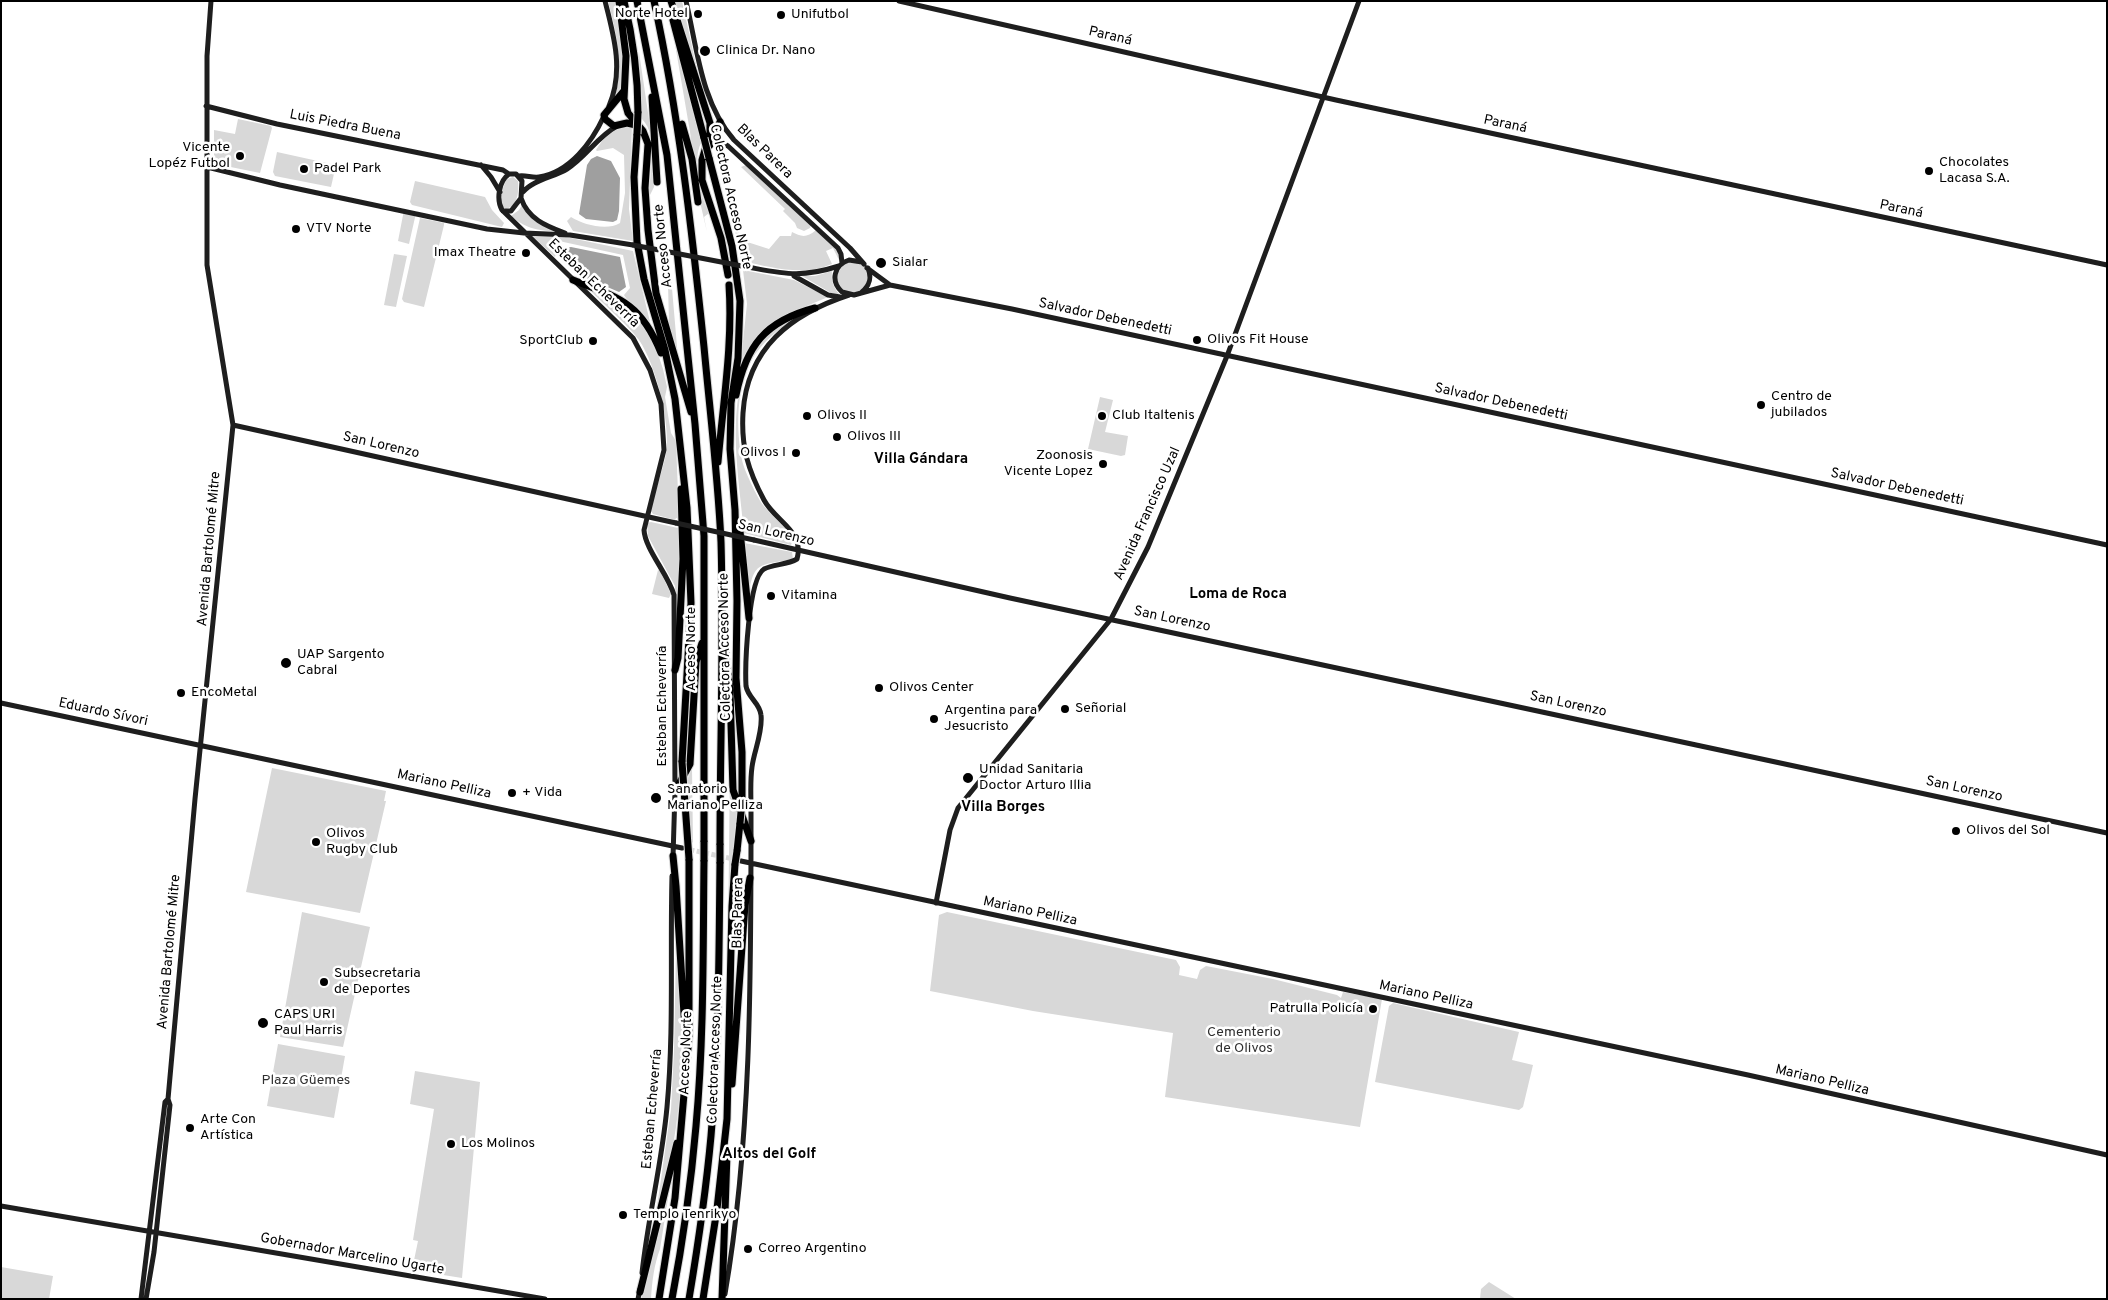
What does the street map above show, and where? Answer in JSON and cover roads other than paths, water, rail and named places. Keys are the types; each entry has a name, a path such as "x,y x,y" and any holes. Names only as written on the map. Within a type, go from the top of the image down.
{"highway":[{"path":"619,1 626,56 624,92 626,106 636,125 645,135 648,144 645,188 656,293 682,388 695,424"},
{"name":"Colectora Acceso Norte","path":"624,1 633,44 637,76 638,114 634,204 636,242 670,374 678,416 688,526 691,603 682,762 688,859 690,961 686,1070 675,1198 659,1299"},
{"name":"Acceso Norte","path":"637,1 667,155 695,424 704,536 704,860 701,1021 696,1125 685,1221 672,1299"},
{"name":"Acceso Norte","path":"654,1 673,93 683,155 717,482 721,543 718,1012 711,1135 689,1299"},
{"path":"669,1 710,123 702,180 721,238 728,275"},
{"name":"Colectora Acceso Norte","path":"669,1 704,138 706,156 730,240 740,300 739,343 731,404 730,449 737,601 736,678 742,752 742,801 737,851 738,862 732,906 727,1119 717,1209 703,1299"},
{"path":"650,70 658,182"},
{"path":"624,92 604,115 607,122 618,126 627,123 636,125"},
{"path":"673,93 692,159 698,202"},
{"path":"706,156 720,122"},
{"path":"573,280 616,297 634,308 653,334 670,374"},
{"path":"717,482 722,406 730,343 729,285"},
{"path":"731,420 743,367 755,343 766,331 780,322 802,311 815,308"},
{"path":"675,670 678,658 683,559 682,449"},
{"path":"733,494 738,513 749,618"},
{"path":"721,619 730,690 733,790 751,841"},
{"path":"675,791 690,764 696,662 705,636"},
{"path":"672,856 676,886 686,1070"},
{"path":"723,1299 728,1174 727,1119 734,1073 745,905 750,878"},
{"path":"639,1295 649,1261 683,1116"}],"street":[{"name":"Avenida Bartolomé Mitre","path":"146,1299 163,1120 165,1102 168,1099 233,425 207,265 206,106 207,56 212,1"},
{"path":"519,176 541,176 571,161 591,140 604,115 615,88 618,70 615,45 605,1"},
{"name":"Blas Parera","path":"686,1 703,77 720,122 739,145 850,248 865,266"},
{"name":"Paraná","path":"899,1 1323,97 2107,265"},
{"name":"Avenida Francisco Uzal","path":"936,903 950,830 958,808 1111,619 1148,547 1227,356 1359,1"},
{"name":"Luis Piedra Buena","path":"206,106 277,124 480,165 519,176"},
{"path":"509,174 504,179 500,192 499,203 503,211 511,211 529,186 552,177 575,164 603,135 618,126"},
{"name":"Blas Parera","path":"712,141 719,141 728,146 832,242 841,252 840,264"},
{"path":"480,165 491,177 500,192"},
{"path":"207,167 488,228 524,233 570,234"},
{"path":"519,176 522,181 522,195 527,212 548,227 570,234 791,275 812,274 853,260 865,266 870,278 869,284 862,292 842,297 815,308 786,327 769,343 752,372 744,401 743,443 747,464 766,503 795,535 798,542 798,551"},
{"name":"Esteban Echeverría","path":"503,211 636,342 650,370 659,395 664,454 644,530 646,538 670,583 674,595 675,791 668,1094 658,1181 639,1295"},
{"path":"840,264 835,273 835,282 839,289 849,295"},
{"name":"Salvador Debenedetti","path":"865,266 890,285 2107,545"},
{"path":"791,275 828,295 842,297"},
{"name":"Salvador Debenedetti","path":"862,292 890,285"},
{"name":"San Lorenzo","path":"233,425 798,551 2107,833"},
{"name":"Blas Parera","path":"723,1299 738,1210 746,1093 751,773 762,722 760,709 748,694 746,686 749,618 756,583 761,573 769,568 790,563 797,559 798,551"},
{"name":"Eduardo Sívori","path":"1,703 201,746"},
{"name":"Mariano Pelliza","path":"201,746 682,848"},
{"name":"Mariano Pelliza","path":"738,862 751,863 1738,1073 2107,1155"},
{"name":"Gobernador Marcelino Ugarte","path":"1,1206 545,1299"},
{"name":"Avenida Bartolomé Mitre","path":"141,1299 153,1232"}],"tunnel":[{"path":"682,848 738,860"}],"place":[{"name":"Norte Hotel","path":"698,14"},
{"name":"Unifutbol","path":"781,15"},
{"name":"Clinica Dr. Nano","path":"705,51"},
{"name":"Vicente Lopéz Futbol","path":"240,156"},
{"name":"Padel Park","path":"304,169"},
{"name":"Chocolates Lacasa S.A.","path":"1929,171"},
{"name":"VTV Norte","path":"296,229"},
{"name":"Imax Theatre","path":"526,253"},
{"name":"Sialar","path":"881,263"},
{"name":"Olivos Fit House","path":"1197,340"},
{"name":"SportClub","path":"593,341"},
{"name":"Centro de jubilados","path":"1761,405"},
{"name":"Olivos II","path":"807,416"},
{"name":"Club Italtenis","path":"1102,416"},
{"name":"Olivos III","path":"837,437"},
{"name":"Olivos I","path":"796,453"},
{"name":"Zoonosis Vicente Lopez","path":"1103,464"},
{"name":"Vitamina","path":"771,596"},
{"name":"UAP Sargento Cabral","path":"286,663"},
{"name":"Olivos Center","path":"879,688"},
{"name":"EncoMetal","path":"181,693"},
{"name":"Señorial","path":"1065,709"},
{"name":"Argentina para Jesucristo","path":"934,719"},
{"name":"Unidad Sanitaria Doctor Arturo Illia","path":"968,778"},
{"name":"+ Vida","path":"512,793"},
{"name":"Sanatorio Mariano Pelliza","path":"656,798"},
{"name":"Olivos del Sol","path":"1956,831"},
{"name":"Olivos Rugby Club","path":"316,842"},
{"name":"Subsecretaria de Deportes","path":"324,982"},
{"name":"Patrulla Policía","path":"1373,1009"},
{"name":"CAPS URI Paul Harris","path":"263,1023"},
{"name":"Arte Con Artística","path":"190,1128"},
{"name":"Los Molinos","path":"451,1144"},
{"name":"Templo Tenrikyo","path":"623,1215"},
{"name":"Correo Argentino","path":"748,1249"}],"district":[{"name":"Villa Gándara","path":"921,460"},
{"name":"Loma de Roca","path":"1238,595"},
{"name":"Villa Borges","path":"1003,808"},
{"name":"Altos del Golf","path":"769,1155"}],"park label":[{"name":"Cementerio de Olivos","path":"1244,1042"},
{"name":"Plaza Güemes","path":"306,1081"}]}
